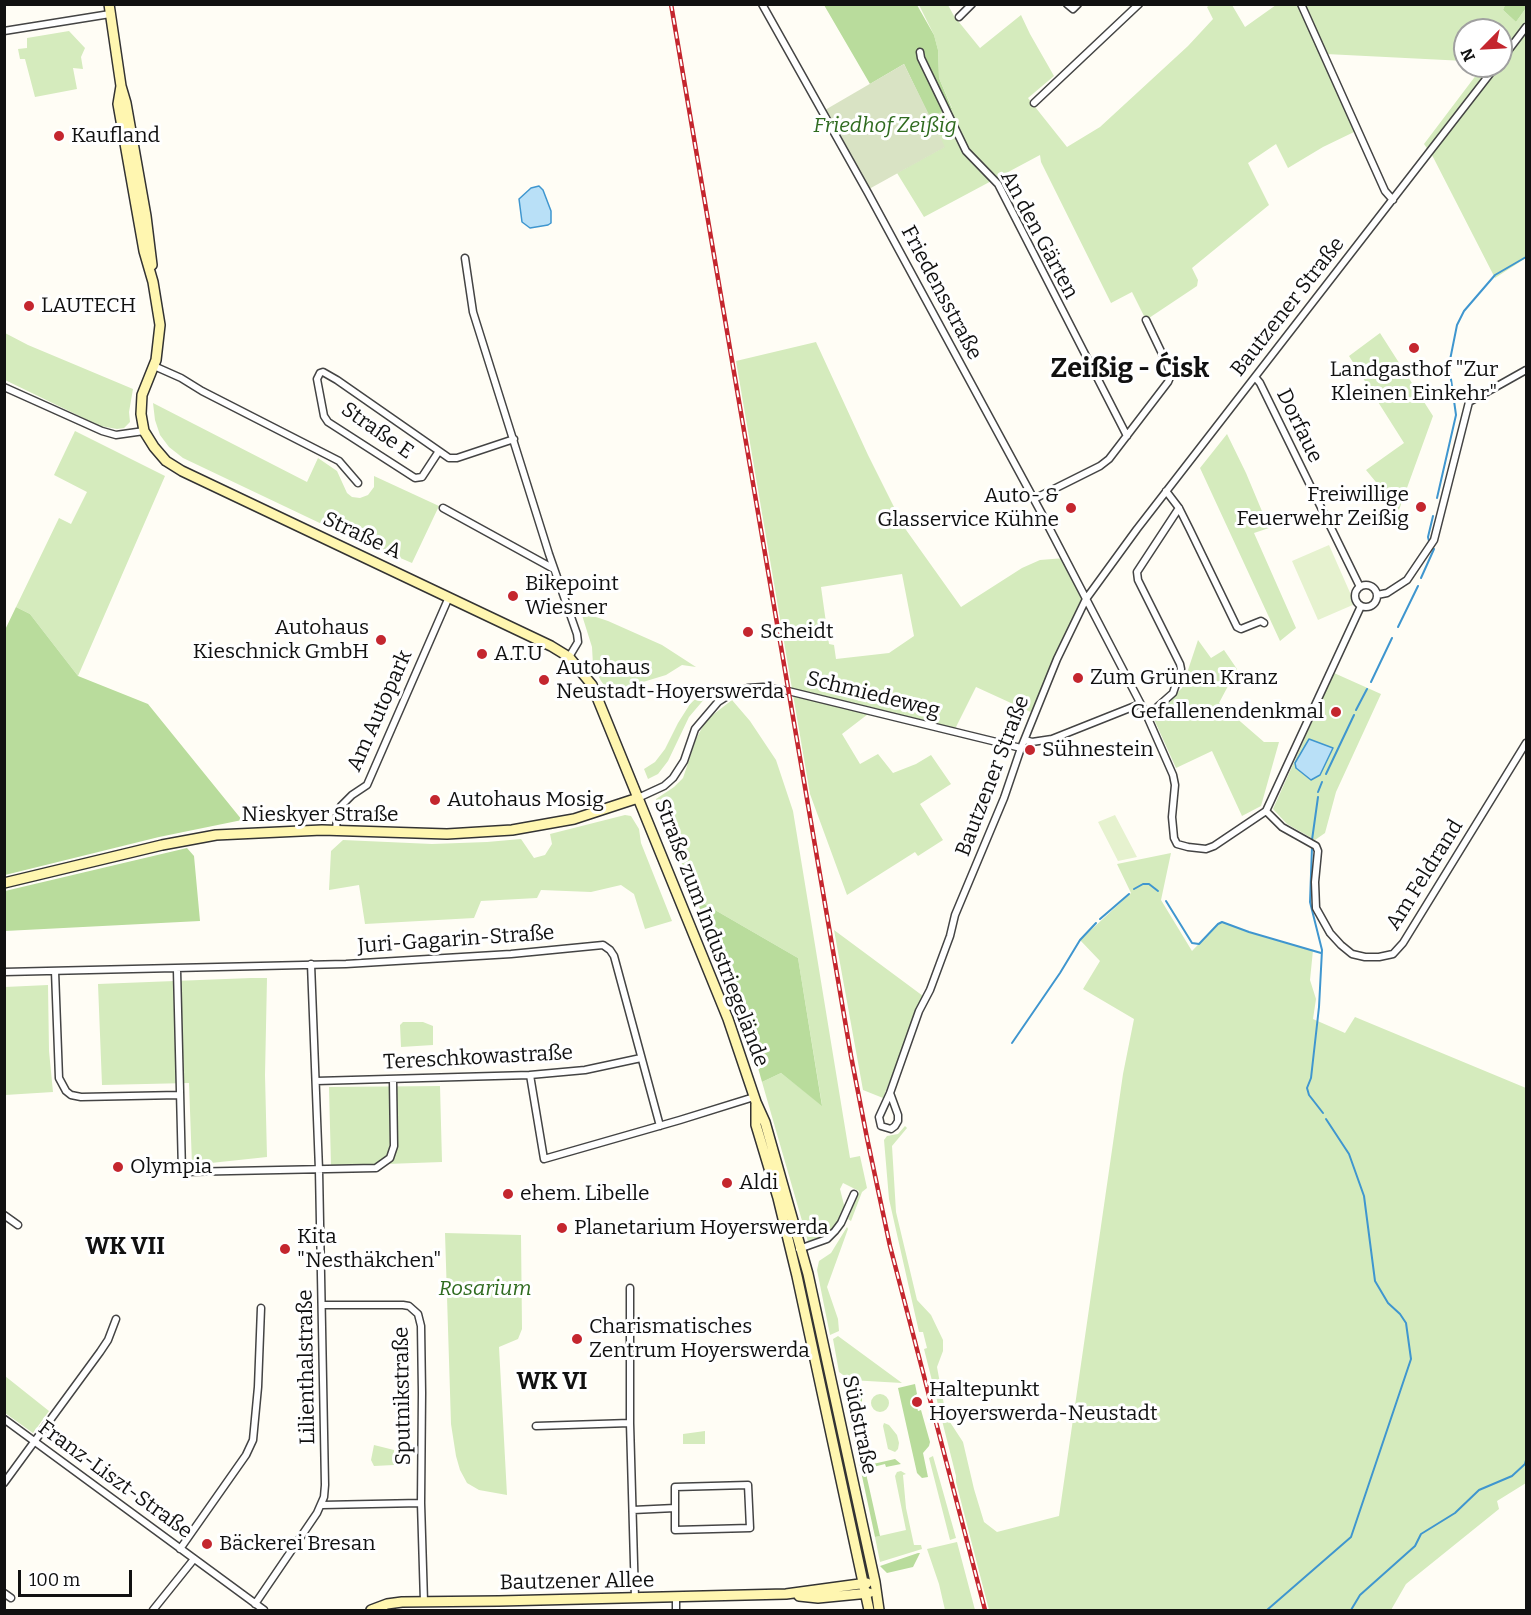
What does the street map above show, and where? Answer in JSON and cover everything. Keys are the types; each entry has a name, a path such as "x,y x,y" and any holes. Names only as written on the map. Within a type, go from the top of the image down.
{"main road":[{"path":"109,9 146,216 160,325 159,344 142,394 141,414 144,431"},
{"name":"Straße A","path":"144,431 166,460 182,471 551,646 569,657 584,673 592,686 638,798"},
{"name":"Nieskyer Straße","path":"4,883 162,845 216,835 336,831 447,834 512,830 574,819 638,798"},
{"name":"Straße zum Industriegelände","path":"638,798 728,1019 755,1099 756,1125 796,1250"},
{"name":"Südstraße","path":"796,1250 876,1587 879,1611"},
{"name":"Südstraße","path":"796,1250 869,1611"},
{"name":"Bautzener Allee","path":"371,1611 387,1604 424,1602 676,1598 786,1594 876,1587"}],"street":[{"name":"Friedensstraße","path":"762,4 1034,499 1147,716 1173,775 1175,785 1172,817 1174,838 1177,844 1188,848 1206,849 1266,811"},
{"path":"958,17 972,4"},
{"path":"1067,4 1073,9 1078,4"},
{"path":"1034,103 1139,4"},
{"path":"1301,4 1385,191 1393,200"},
{"path":"4,31 109,9"},
{"path":"1513,45 1527,27"},
{"name":"An den Gärten","path":"920,52 966,151 998,184 1127,436"},
{"name":"Bautzener Straße","path":"890,1093 898,1115 898,1121 891,1129 881,1126 879,1117 890,1093 919,1011 930,990 956,915 1004,798 1021,748 1057,659 1086,599 1166,491 1487,78"},
{"path":"465,258 473,312 554,569 577,634 578,642 569,657"},
{"path":"1034,499 1100,466 1109,459 1168,382 1171,375 1146,320"},
{"path":"153,366 181,378 202,391 339,460 358,483"},
{"path":"1377,595 1387,593 1407,580 1434,540 1468,402 1527,370"},
{"name":"Straße E","path":"439,451 422,477 415,478 328,422 324,416 317,379 320,373 323,372 337,380 450,458 513,439"},
{"name":"Dorfaue","path":"1254,377 1260,383 1360,587 1355,598 1361,606 1266,811"},
{"path":"4,387 102,431 116,435 144,431"},
{"path":"1166,491 1179,508 1237,627 1241,629 1261,621 1264,623"},
{"path":"443,508 554,569"},
{"path":"1147,716 1173,693 1181,669 1138,580 1137,573 1179,508"},
{"path":"1360,587 1370,586 1377,595"},
{"path":"1361,606 1372,605 1377,595"},
{"name":"Am Autopark","path":"336,831 337,816 341,806 351,795 367,785 449,597"},
{"name":"Schmiedeweg","path":"718,702 748,688 778,689 1021,748"},
{"name":"Straße zum Industriegelände","path":"638,798 664,786 673,778 684,761 695,729 718,702"},
{"path":"1025,740 1032,742 1052,739 1140,704"},
{"name":"Am Feldrand","path":"1266,811 1282,827 1316,846 1318,851 1315,882 1316,908 1330,933 1352,954 1365,957 1393,954 1403,943 1527,743"},
{"name":"Juri-Gagarin-Straße","path":"4,972 177,970 346,964 603,945 614,956 641,1058"},
{"name":"Lilienthalstraße","path":"255,1604 322,1505 325,1485 319,1170 311,964"},
{"path":"177,970 182,1172 376,1168 390,1158 394,1146 393,1080"},
{"path":"55,971 59,1078 70,1095 81,1097 179,1095"},
{"path":"641,1058 660,1126"},
{"name":"Tereschkowastraße","path":"316,1081 530,1075 585,1070 641,1058"},
{"path":"530,1075 544,1159 755,1099"},
{"path":"796,1250 827,1239 841,1223 854,1194"},
{"path":"4,1215 18,1225"},
{"path":"630,1288 630,1423 635,1598"},
{"name":"Sputnikstraße","path":"322,1305 403,1305 409,1306 418,1314 421,1326 422,1358 421,1503 424,1602"},
{"path":"180,1549 246,1455 253,1440 261,1308"},
{"path":"4,1484 100,1352 108,1340 116,1319"},
{"name":"Franz-Liszt-Straße","path":"4,1419 264,1611"},
{"path":"536,1426 630,1423"},
{"path":"748,1485 750,1528 675,1530 675,1508 675,1487 748,1485"},
{"path":"322,1505 421,1503"},
{"path":"633,1510 675,1508"},
{"path":"153,1611 194,1559"},
{"path":"4,1593 11,1598"},
{"path":"676,1598 676,1611"}],"green space":[{"path":"824,5 917,5 934,35 938,50 939,78 952,109 929,116 904,64 870,84"},
{"path":"919,5 948,5 980,48 1021,15 1054,76 1028,98 1067,147 1100,127 1188,46 1213,19 1207,7 1210,5 1232,5 1245,27 1276,5 1299,5 1354,132 1288,168 1276,144 1248,163 1269,205 1192,268 1198,280 1197,286 1146,320 1132,292 1111,303 1041,162 1040,155 924,217 897,173 944,147 929,116 952,108 939,78 938,50 934,35"},
{"path":"1304,5 1505,5 1503,10 1512,18 1453,18 1453,60 1326,54"},
{"path":"1505,5 1526,5 1516,22 1503,10"},
{"path":"1526,8 1526,258 1495,278 1433,157 1424,144 1474,78 1513,78 1513,19 1516,22"},
{"path":"69,31 85,48 81,57 83,69 73,68 77,89 35,97 25,59 20,59 18,49 27,48 27,38"},
{"name":"Friedhof Zeißig","path":"904,64 945,147 869,189 825,110"},
{"path":"5,333 133,389 129,412 130,422 124,428 117,429 100,426 5,380"},
{"path":"1380,333 1433,416 1399,510 1366,470 1404,443 1349,356"},
{"path":"816,342 904,527 961,607 1022,568 1040,560 1065,558 1086,599 1035,714 976,687 954,731 872,711 842,734 860,764 878,754 893,773 931,755 951,784 920,804 943,840 918,856 915,852 847,895 810,794 736,361","holes":["902,574 914,636 889,653 836,659 834,645 829,644 821,587"]},
{"path":"153,403 307,482 318,458 337,471 347,493 352,497 360,498 368,495 374,487 374,476 439,506 412,563 326,526 183,458 169,447 160,435"},
{"path":"75,431 165,476 78,676 30,614 16,607 59,518 71,524 87,492 54,475"},
{"path":"1227,434 1269,528 1254,533 1296,628 1280,641 1200,468"},
{"path":"1329,545 1355,604 1318,620 1292,561"},
{"path":"16,607 30,614 78,676 148,704 242,820 159,837 5,875 4,632"},
{"path":"581,612 608,621 662,645 696,667 682,665 666,675 610,692 593,665 592,647"},
{"path":"1198,640 1211,658 1224,650 1237,669 1219,703 1264,742 1279,742 1261,806 1242,816 1212,751 1176,768 1153,717 1182,688"},
{"path":"1334,673 1381,694 1336,792 1325,833 1315,840 1287,824 1273,809"},
{"path":"704,691 706,697 689,717 668,761 658,774 648,779 644,769 655,762 665,749 690,704"},
{"path":"732,700 750,721 776,760 793,811 850,1158 860,1156 867,1188 862,1192 851,1221 848,1219 859,1191 843,1183 840,1189 845,1209 840,1221 823,1238 809,1245 762,1082 781,1073 822,1105 798,958 696,899 656,799 683,778 696,739 703,726 710,717"},
{"path":"625,815 631,816 639,829 641,843 672,921 645,929 634,894 621,885 591,892 541,890 537,898 481,901 474,918 365,924 359,885 329,890 331,851 343,840 432,844 521,839 534,858 545,855 552,844 550,834"},
{"path":"1115,815 1137,857 1118,861 1098,822"},
{"path":"187,848 194,856 200,921 5,931 5,891"},
{"path":"1171,853 1161,900 1192,951 1222,922 1313,950 1310,980 1316,999 1313,1019 1345,1033 1355,1017 1526,1088 1526,1483 1497,1501 1499,1509 1406,1584 1391,1610 989,1610 924,1349 927,1348 923,1332 919,1332 889,1199 884,1140 887,1136 898,1134 905,1126 907,1128 892,1146 896,1212 917,1300 931,1315 943,1340 943,1351 937,1367 946,1416 963,1442 984,1522 997,1532 1059,1516 1123,1074 1134,1019 1083,989 1100,961 1080,940 1131,893 1117,864"},
{"path":"696,899 798,958 822,1106 781,1073 762,1082 746,1025"},
{"path":"834,930 923,996 883,1098 863,1090"},
{"path":"267,978 265,1075 267,1157 192,1165 189,1083 102,1085 98,984"},
{"path":"48,985 49,1051 53,1092 5,1095 5,987"},
{"path":"403,1022 423,1022 433,1026 433,1045 401,1047 400,1025"},
{"path":"440,1086 442,1162 331,1166 329,1087"},
{"path":"847,1227 827,1287 838,1319 839,1331 830,1335 817,1270 819,1261 831,1253"},
{"name":"Rosarium","path":"445,1233 521,1235 522,1329 518,1339 499,1347 507,1495 479,1490 467,1483 456,1456 451,1424"},
{"path":"838,1336 902,1383 850,1380 839,1372 833,1339"},
{"path":"5,1376 49,1411 33,1433 5,1413"},
{"path":"915,1384 917,1394 914,1396 918,1411 921,1410 930,1442 923,1453 928,1477 922,1478 917,1473 898,1388"},
{"path":"844,1392 858,1392 862,1395 864,1411 854,1423 864,1466 895,1459 901,1464 886,1467 885,1464 865,1469 880,1536 875,1537"},
{"path":"880,1394 886,1397 889,1403 886,1409 880,1412 874,1409 871,1403 874,1397"},
{"path":"884,1423 889,1425 897,1435 899,1443 895,1452 888,1449"},
{"path":"705,1431 705,1444 683,1444 683,1434"},
{"path":"374,1445 394,1450 394,1465 374,1466 371,1460"},
{"path":"933,1456 956,1538 950,1540 929,1458"},
{"path":"901,1471 906,1474 903,1475 906,1508 914,1545 921,1545 922,1549 880,1562 875,1537 906,1530 895,1476"},
{"path":"957,1542 975,1610 945,1610 927,1549"},
{"path":"920,1553 913,1567 887,1573 880,1566"}],"water":[{"path":"539,186 543,190 551,211 551,223 530,228 522,222 519,199 531,188"},
{"path":"1309,739 1333,748 1320,775 1311,780 1296,768 1295,763"}],"waterway":[{"path":"1437,498 1456,415 1449,365 1457,325 1464,311 1495,275 1526,257"},
{"path":"1429,541 1433,516"},
{"path":"1421,578 1434,549"},
{"path":"1398,627 1418,586"},
{"path":"1371,682 1392,638"},
{"path":"1356,710 1367,689"},
{"path":"1326,774 1354,715"},
{"path":"1318,792 1322,782"},
{"path":"1312,840 1318,797"},
{"path":"1312,847 1310,902 1322,950 1319,1007 1311,1078 1307,1088 1309,1095 1323,1113"},
{"path":"1134,889 1143,884 1149,884 1158,891"},
{"path":"1100,919 1129,894"},
{"path":"1166,901 1192,943 1199,944 1222,922 1321,953"},
{"path":"1012,1043 1080,940 1096,923"},
{"path":"1267,1610 1351,1537 1411,1359 1406,1323 1388,1303 1375,1281 1364,1196 1349,1154 1326,1119"},
{"path":"1351,1610 1360,1595 1415,1546 1421,1534 1455,1513 1479,1490 1512,1476 1525,1464 1526,1460"}],"railway":[{"path":"671,4 851,1056 867,1138 890,1246 985,1610"}],"place":[{"name":"Kaufland","path":"59,136"},
{"name":"LAUTECH","path":"29,306"},
{"name":"Landgasthof \"Zur Kleinen Einkehr\"","path":"1414,348"},
{"name":"Freiwillige Feuerwehr Zeißig","path":"1421,507"},
{"name":"Auto- & Glasservice Kühne","path":"1071,508"},
{"name":"Bikepoint Wiesner","path":"513,596"},
{"name":"Scheidt","path":"748,632"},
{"name":"Autohaus Kieschnick GmbH","path":"381,640"},
{"name":"A.T.U","path":"482,654"},
{"name":"Zum Grünen Kranz","path":"1078,678"},
{"name":"Autohaus Neustadt-Hoyerswerda","path":"544,680"},
{"name":"Gefallenendenkmal","path":"1336,712"},
{"name":"Sühnestein","path":"1030,750"},
{"name":"Autohaus Mosig","path":"435,800"},
{"name":"Olympia","path":"118,1167"},
{"name":"Aldi","path":"727,1183"},
{"name":"ehem. Libelle","path":"508,1194"},
{"name":"Planetarium Hoyerswerda","path":"562,1228"},
{"name":"Kita \"Nesthäkchen\"","path":"285,1249"},
{"name":"Charismatisches Zentrum Hoyerswerda","path":"577,1339"},
{"name":"Haltepunkt Hoyerswerda-Neustadt","path":"917,1402"},
{"name":"Bäckerei Bresan","path":"207,1544"}],"district":[{"name":"Zeißig - Ćisk","path":"1130,369"},
{"name":"WK VII","path":"125,1247"},
{"name":"WK VI","path":"552,1382"}]}
